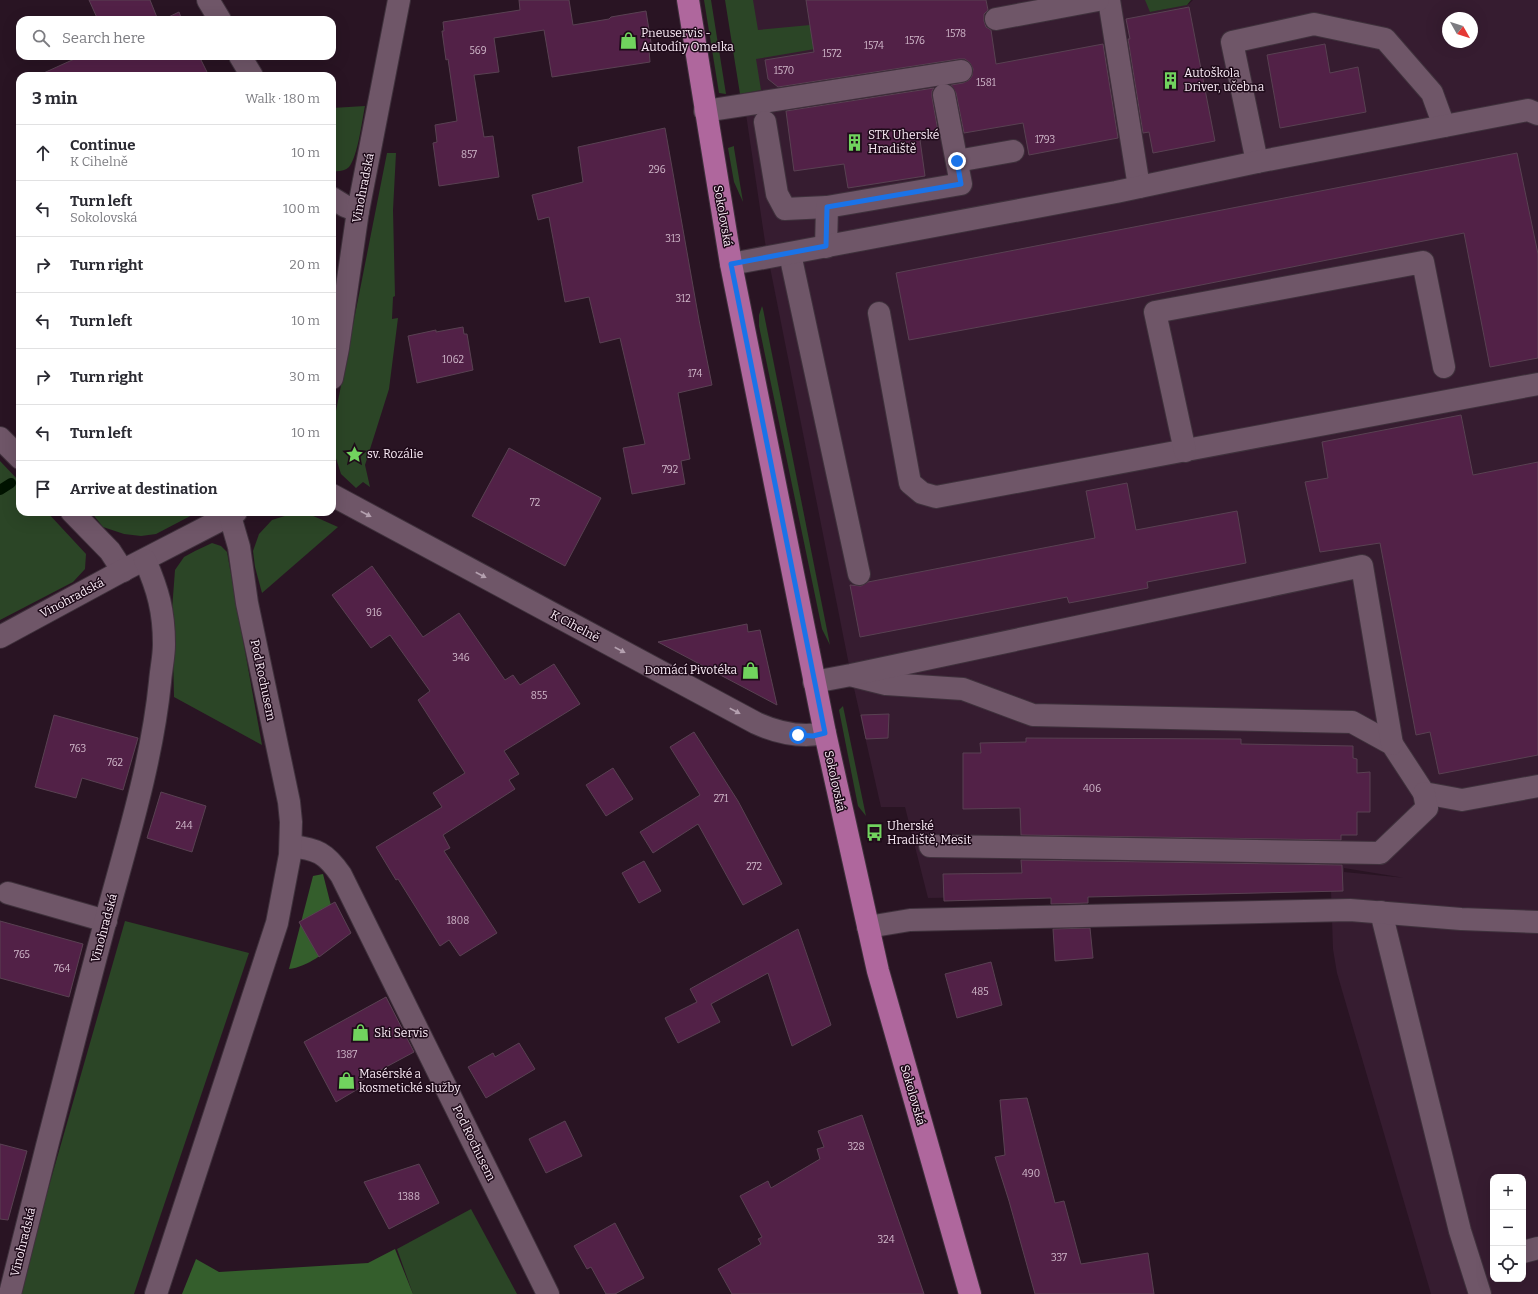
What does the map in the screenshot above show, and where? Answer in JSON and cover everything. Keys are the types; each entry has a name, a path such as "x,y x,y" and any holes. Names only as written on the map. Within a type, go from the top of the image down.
{"main road":[{"name":"Sokolovská","path":"688,0 731,264 825,733 878,971 970,1294"}],"street":[{"path":"208,0 218,16"},
{"name":"Vinohradská","path":"336,358 358,212 399,0"},
{"path":"996,19 1098,0"},
{"path":"1109,0 1139,187"},
{"path":"1257,162 1232,42 1314,24 1385,39 1432,93 1444,126"},
{"path":"242,60 250,72"},
{"path":"705,111 961,71"},
{"path":"765,122 777,194 785,209 827,207 961,184 944,95"},
{"path":"731,264 1139,187 1257,162 1528,110 1538,114"},
{"path":"957,161 1013,151"},
{"path":"336,200 358,212"},
{"path":"826,246 827,207"},
{"path":"790,254 859,574"},
{"path":"1186,451 1155,312 1423,262 1444,368"},
{"path":"879,313 910,483 922,493 936,497 1538,384"},
{"path":"0,438 16,454"},
{"name":"K Cihelně","path":"336,497 756,723 787,734 813,736 825,733"},
{"path":"76,516 110,552 123,571"},
{"name":"Vinohradská","path":"0,637 229,516"},
{"name":"Pod Rochusem","path":"156,1294 276,923 287,873 291,846 289,802 247,602 233,516"},
{"name":"Vinohradská","path":"10,1294 50,1130 136,806 155,724 164,646 163,625 161,603 145,560"},
{"path":"814,682 1362,566 1392,744 1424,793 1427,808 1380,854 930,846"},
{"path":"851,675 886,684 963,689 1033,715 1352,722 1392,744"},
{"path":"1424,793 1462,800 1538,786"},
{"name":"Pod Rochusem","path":"291,846 304,848 324,856 332,861 341,875 548,1294"},
{"path":"8,893 106,921"},
{"path":"868,927 910,920 1350,910 1461,919 1538,922"},
{"path":"1381,912 1460,1231 1480,1294"},
{"path":"1526,1251 1538,1248"}],"shaded area":[{"path":"729,0 1160,0 1150,12 1189,4 1193,0 1538,0 1538,1294 1431,1294 1337,973 1333,949 1331,891 928,898 905,807 881,807 851,675 765,242","holes":["1344,868 1404,878 1344,872"]}],"green space":[{"path":"704,0 711,0 726,94 719,93"},
{"path":"725,0 753,0 758,30 810,25 815,49 756,59 761,90 740,94"},
{"path":"1145,0 1191,0 1187,5 1150,12"},
{"path":"365,106 355,155 349,167 339,171 336,171 336,108"},
{"path":"734,146 743,202 734,182 728,148"},
{"path":"387,153 396,153 393,210 395,296 393,297 392,319 398,318 389,389 365,465 370,487 363,482 356,488 341,474 336,458 336,411"},
{"path":"762,306 830,645 822,629 759,326 759,315"},
{"path":"0,461 16,478 16,516 51,516 86,554 85,569 73,582 0,620"},
{"path":"94,516 190,516 156,534 141,536 124,534 103,527"},
{"path":"285,516 313,516 338,527 262,593 255,567 253,551 259,534 272,520"},
{"path":"212,543 221,546 227,552 262,745 174,697 172,610 175,570 184,557"},
{"path":"843,706 866,816 858,806 839,710"},
{"path":"323,874 340,941 310,962 296,968 289,969 313,876"},
{"path":"125,921 249,953 134,1294 18,1294"},
{"path":"471,1209 517,1294 413,1294 397,1249"},
{"path":"395,1249 413,1294 182,1294 196,1259 219,1272 368,1263"}],"building":[{"path":"89,0 150,0 156,16 96,16"},
{"path":"519,0 569,0 573,25 646,11 652,49 649,50 650,62 552,77 544,30 494,38 499,72 474,75 484,137 493,136 499,177 439,186 433,143 437,142 435,125 457,121 448,59 446,60 442,31 444,31 443,22 520,10"},
{"path":"806,0 986,0 988,10 984,14 984,21 986,27 991,30 996,64 1103,44 1118,138 1029,155 1023,123 964,133 956,93 951,85 963,83 969,80 972,76 973,69 970,63 965,59 778,87 768,79 765,60 814,52"},
{"name":"Autoškola Driver, učebna","path":"1189,7 1215,141 1153,153 1149,132 1143,133 1126,19"},
{"path":"179,12 180,16 170,16"},
{"path":"1325,44 1330,73 1358,67 1366,112 1280,128 1267,55"},
{"path":"72,60 201,60 207,72 46,72"},
{"name":"STK Uherské Hradiště","path":"934,88 932,91 932,97 939,137 920,140 925,176 848,188 844,164 794,171 786,111"},
{"path":"665,128 712,385 678,393 690,459 681,461 685,484 632,494 623,448 645,444 620,338 600,343 589,297 565,302 549,217 538,220 532,195 583,182 578,147"},
{"path":"1517,153 1538,254 1538,358 1490,367 1464,233 1125,300 909,340 896,273"},
{"path":"463,327 464,334 467,334 473,370 417,383 408,336 436,330 436,332"},
{"path":"1461,415 1473,475 1538,462 1538,755 1439,774 1430,732 1416,735 1380,543 1320,552 1305,482 1328,478 1322,442"},
{"path":"509,448 601,498 565,566 472,516"},
{"path":"1127,483 1136,530 1237,511 1246,563 1147,582 1148,588 1069,603 1067,597 860,637 850,585 861,586 868,582 1095,538 1086,491"},
{"path":"372,566 423,637 459,613 505,680 513,675 520,685 554,664 580,704 504,751 519,774 509,780 515,789 443,835 450,848 444,851 497,933 460,956 449,940 440,946 376,847 442,807 433,793 465,773 418,700 430,691 390,635 371,648 332,595"},
{"path":"747,624 748,632 760,630 777,705 658,642"},
{"path":"889,714 888,738 866,739 861,715"},
{"path":"54,715 138,738 123,790 82,778 76,798 35,787"},
{"path":"694,732 738,801 782,884 743,905 698,824 653,853 640,832 700,795 670,747"},
{"path":"1026,738 1241,739 1241,744 1353,746 1353,758 1357,759 1357,773 1370,772 1370,812 1357,812 1357,835 1341,835 1341,840 1021,835 1020,808 963,809 963,753 981,753 980,743 1026,742"},
{"path":"613,768 633,799 606,816 586,785"},
{"path":"161,792 206,806 192,852 147,838"},
{"path":"1021,860 1342,865 1343,891 1088,897 1088,903 1051,904 1051,898 944,901 943,874 1022,873"},
{"path":"644,861 661,891 639,903 622,873"},
{"path":"335,902 351,933 319,957 299,922"},
{"path":"0,921 83,944 69,997 0,978"},
{"path":"1090,928 1093,958 1055,961 1053,929"},
{"path":"798,929 831,1025 792,1046 768,973 711,1004 720,1022 678,1043 665,1018 697,1002 690,989"},
{"path":"991,962 1002,1005 957,1018 945,974"},
{"path":"386,997 414,1052 360,1081 363,1086 336,1102 304,1042"},
{"path":"519,1043 535,1069 486,1098 468,1067 493,1053 495,1057"},
{"path":"1027,1098 1055,1203 1064,1201 1081,1264 1148,1253 1154,1294 1035,1294 995,1157 1005,1155 1000,1100"},
{"path":"862,1115 924,1294 732,1294 718,1269 761,1244 758,1239 762,1237 740,1196 768,1181 771,1188 820,1159 817,1149 824,1147 818,1131"},
{"path":"565,1121 582,1156 546,1173 529,1139"},
{"path":"0,1144 27,1151 8,1220 0,1219"},
{"path":"419,1164 439,1203 389,1229 364,1182"},
{"path":"615,1223 644,1278 615,1294 606,1294 591,1267 587,1269 574,1246"}],"waterway":[{"path":"0,490 11,483"}],"place":[{"name":"Pneuservis - Autodíly Omelka","path":"628,40"},
{"name":"Autoškola Driver, učebna","path":"1171,80"},
{"name":"STK Uherské Hradiště","path":"855,142"},
{"name":"sv. Rozálie","path":"354,454"},
{"name":"Domácí Pivotéka","path":"750,670"},
{"name":"Uherské Hradiště, Mesit","path":"874,833"},
{"name":"Ski Servis","path":"361,1033"},
{"name":"Masérské a kosmetické služby","path":"346,1081"}],"route":[{"path":"798,735 813,736 825,733 731,264 826,246 827,207 961,184 957,161"}]}
